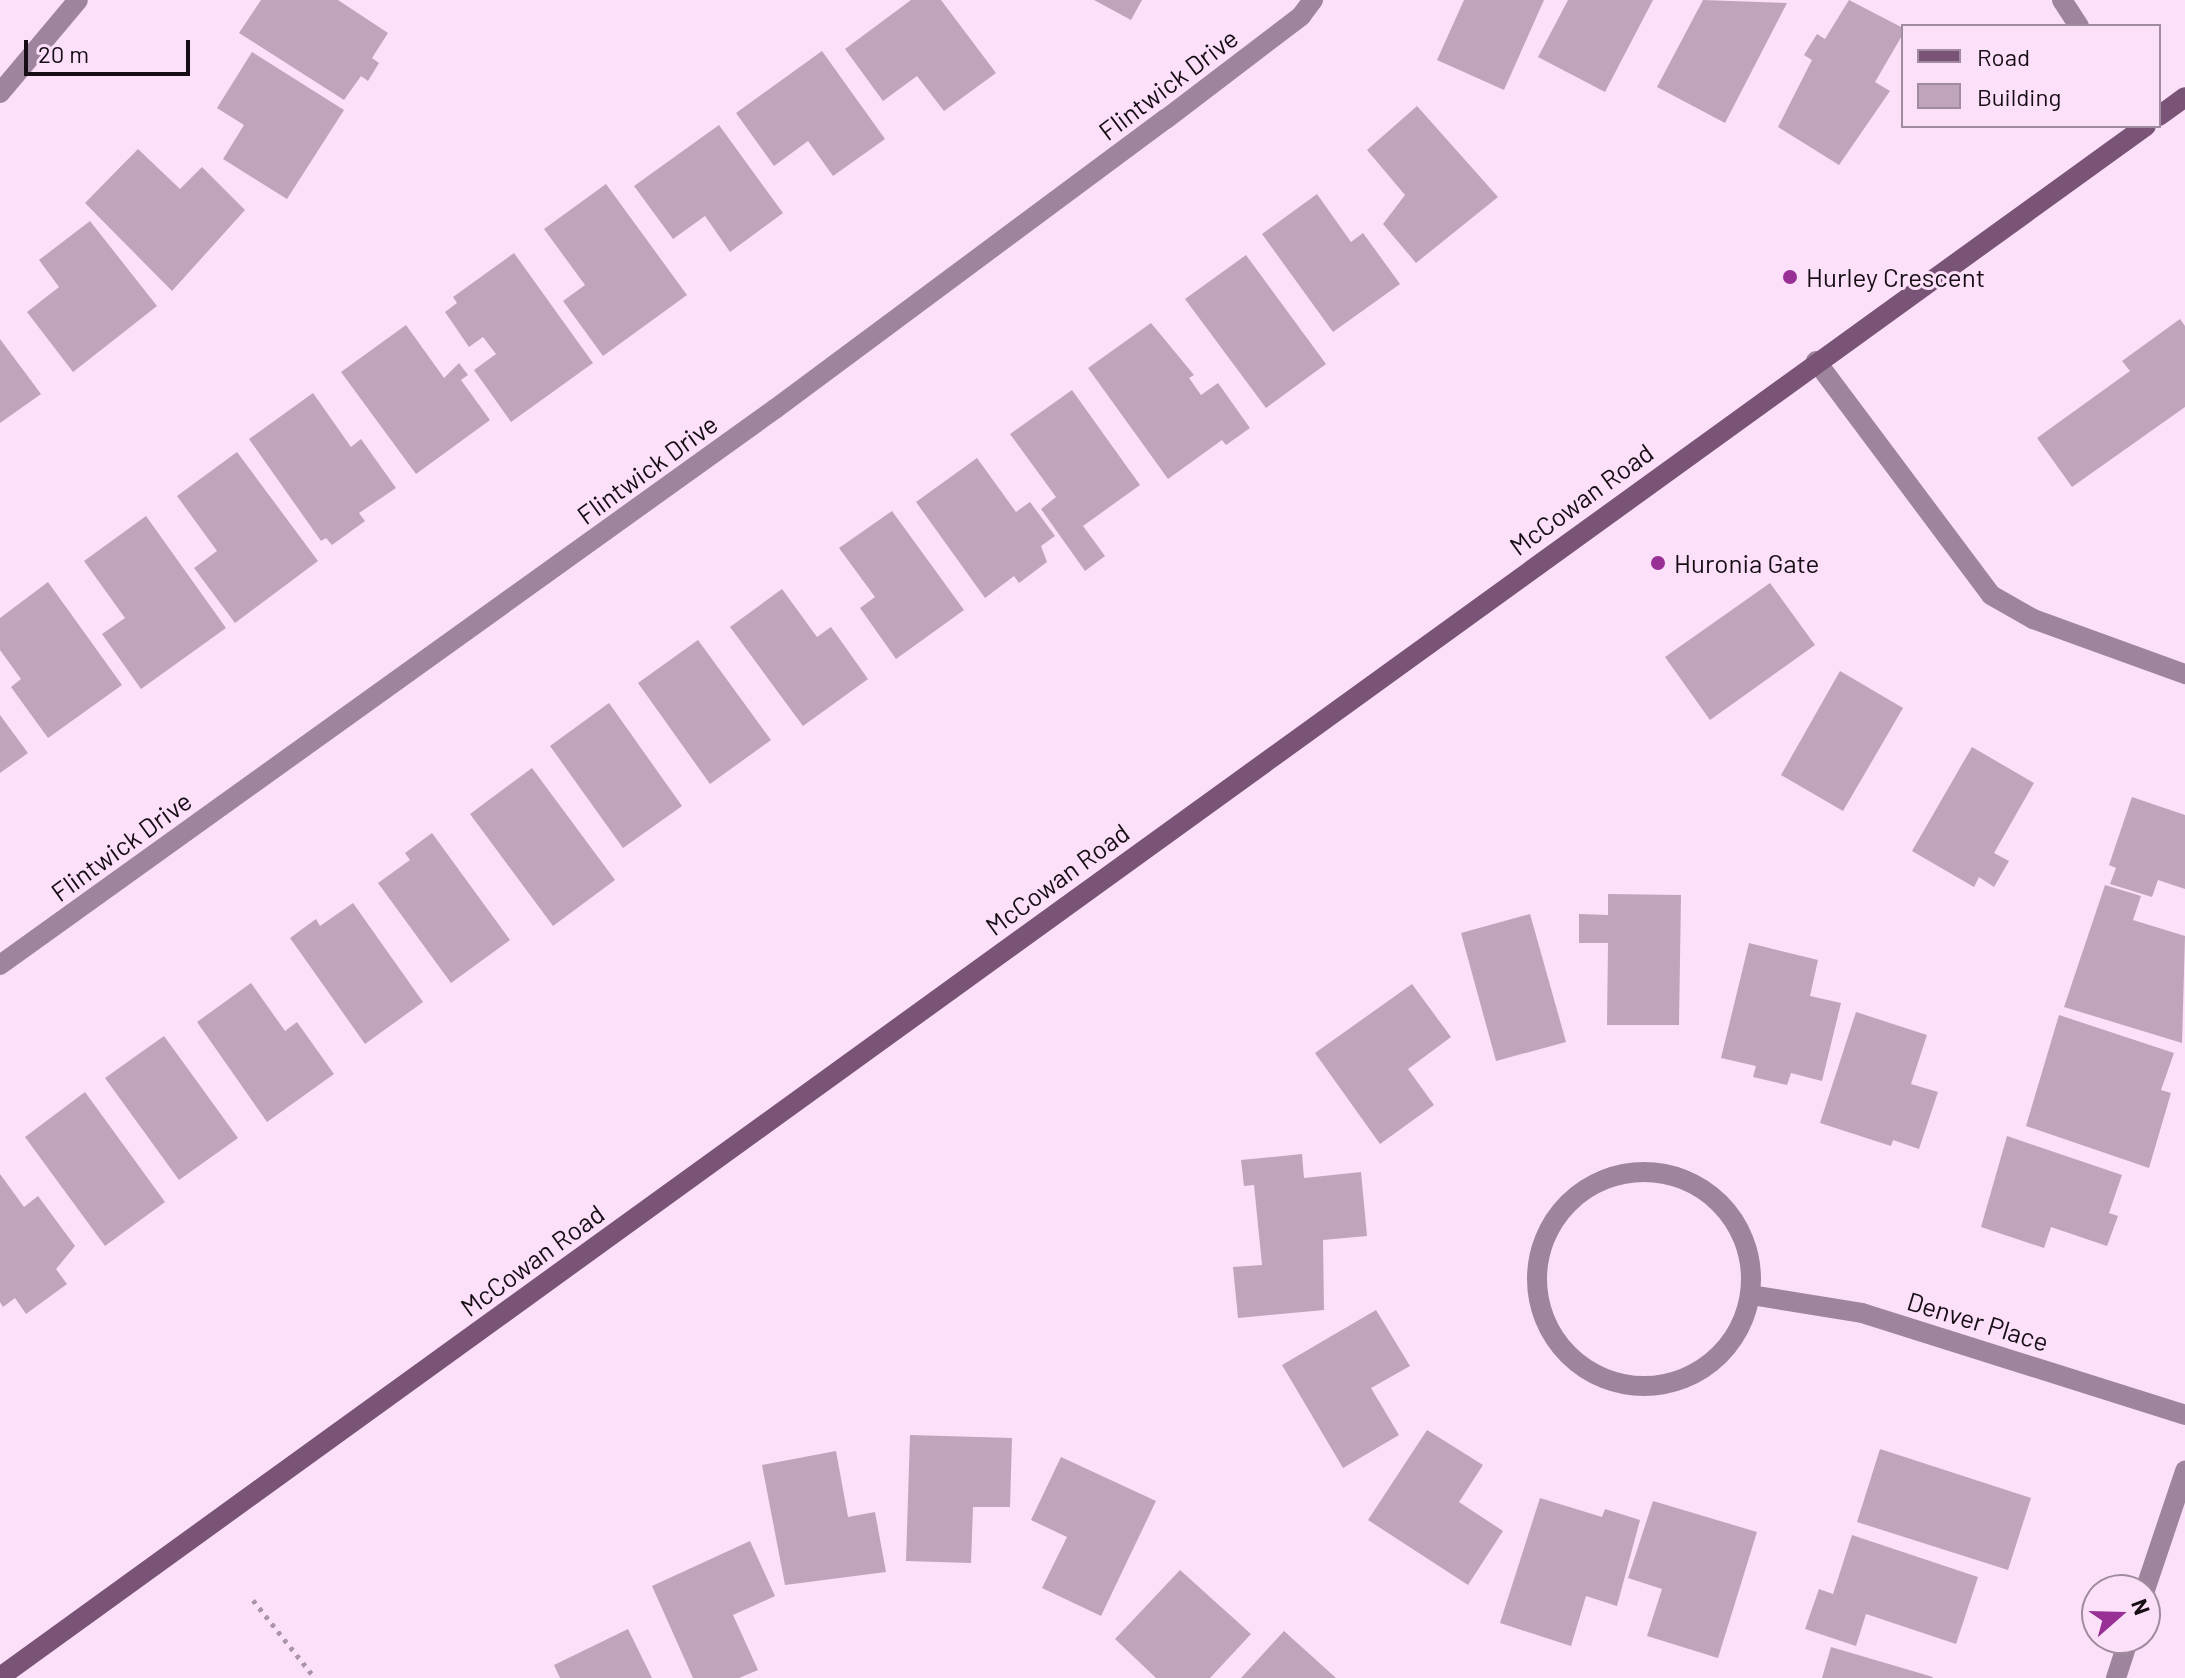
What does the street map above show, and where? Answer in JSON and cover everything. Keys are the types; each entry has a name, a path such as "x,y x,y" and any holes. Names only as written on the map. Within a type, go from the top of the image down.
{"main road":[{"name":"McCowan Road","path":"2161,114 2185,97"},
{"name":"McCowan Road","path":"0,1677 2141,128"}],"street":[{"path":"0,93 78,0"},
{"name":"Flintwick Drive","path":"0,965 775,409 1301,16 1313,0"},
{"path":"2062,0 2078,24"},
{"path":"1816,361 1991,595 2033,619 2185,674"},
{"path":"1651,1172 1686,1180 1716,1199 1738,1226 1750,1260 1751,1295 1740,1329 1719,1357 1689,1377 1655,1386 1620,1384 1586,1370 1560,1346 1548,1325 1537,1280 1542,1244 1559,1213 1576,1197 1616,1175 1651,1172"},
{"name":"Denver Place","path":"1751,1295 1862,1313 2185,1415"},
{"path":"2150,1574 2185,1471"},
{"path":"2116,1678 2124,1654"}],"path":[{"path":"253,1600 315,1678"}],"building":[{"path":"261,0 338,0 388,33 372,58 379,63 368,81 361,76 344,100 239,33"},
{"path":"911,0 941,0 996,73 944,111 917,76 883,101 845,49"},
{"path":"1094,0 1142,0 1131,20"},
{"path":"1464,0 1544,0 1504,90 1437,60"},
{"path":"1568,0 1653,0 1605,92 1538,57"},
{"path":"1703,0 1787,3 1725,123 1657,87"},
{"path":"1849,0 1901,27 1901,37 1875,82 1890,91 1839,165 1778,127 1812,60 1804,55 1817,34 1825,39"},
{"path":"822,51 885,139 833,176 808,141 774,166 736,113"},
{"path":"252,52 344,110 287,199 223,159 244,125 217,108"},
{"path":"1417,106 1498,197 1416,263 1383,224 1405,195 1367,150"},
{"path":"719,125 783,213 730,252 705,216 673,239 634,186"},
{"path":"138,149 180,189 202,167 245,210 172,291 85,203"},
{"path":"606,184 687,295 603,356 563,301 585,285 544,229"},
{"path":"1317,194 1351,242 1363,233 1400,284 1333,332 1262,234"},
{"path":"90,221 157,306 73,372 27,312 59,287 39,260"},
{"path":"514,253 593,363 511,422 474,370 496,354 483,337 469,347 445,312 457,303 453,297"},
{"path":"1246,255 1326,364 1266,408 1185,299"},
{"path":"2180,319 2185,326 2185,407 2072,487 2037,438 2130,371 2122,361"},
{"path":"1151,323 1194,375 1189,378 1201,395 1218,383 1250,428 1226,445 1222,440 1168,479 1088,368"},
{"path":"406,325 444,378 459,363 468,375 461,380 490,420 416,474 341,372"},
{"path":"0,339 41,394 0,423"},
{"path":"1072,390 1140,485 1083,526 1105,556 1085,571 1041,509 1056,497 1010,434"},
{"path":"313,393 351,447 361,439 396,488 359,513 365,521 332,545 326,538 321,541 249,439"},
{"path":"237,452 318,561 235,623 194,568 217,551 177,496"},
{"path":"977,458 1016,512 1030,502 1055,536 1041,546 1047,562 1019,583 1014,576 985,598 916,502"},
{"path":"892,511 964,610 896,659 860,608 875,597 839,548"},
{"path":"146,516 226,628 141,689 102,634 125,618 84,561"},
{"path":"48,582 122,685 48,738 11,687 21,679 0,650 0,618"},
{"path":"1770,583 1815,645 1710,720 1665,657"},
{"path":"782,589 817,637 831,627 868,679 803,726 730,627"},
{"path":"698,640 771,740 710,784 638,683"},
{"path":"1840,671 1903,708 1843,811 1781,775"},
{"path":"609,703 682,806 623,848 550,746"},
{"path":"0,715 28,753 0,773"},
{"path":"1972,747 2034,783 1994,853 2009,861 1994,887 1979,877 1974,887 1912,851"},
{"path":"532,768 615,880 553,926 470,814"},
{"path":"2132,797 2185,815 2185,889 2158,880 2152,897 2110,884 2116,868 2109,865"},
{"path":"432,833 510,940 451,983 378,883 410,860 405,853"},
{"path":"2105,885 2141,896 2133,920 2185,936 2182,1043 2064,1007"},
{"path":"1608,894 1681,895 1679,1025 1607,1025 1608,943 1579,943 1579,914 1608,915"},
{"path":"353,903 423,1002 365,1044 290,938 316,919 320,926"},
{"path":"1530,914 1566,1042 1496,1061 1461,933"},
{"path":"1749,943 1818,960 1810,996 1841,1003 1822,1081 1791,1073 1787,1085 1753,1077 1756,1066 1721,1058"},
{"path":"251,983 285,1031 297,1022 334,1074 267,1122 197,1022"},
{"path":"1412,984 1451,1037 1408,1069 1434,1105 1380,1144 1315,1053"},
{"path":"1856,1012 1927,1035 1911,1084 1938,1092 1919,1149 1893,1140 1891,1146 1820,1123"},
{"path":"2059,1015 2174,1053 2161,1090 2171,1093 2149,1168 2026,1126"},
{"path":"164,1036 238,1138 179,1180 105,1078"},
{"path":"85,1092 165,1202 105,1246 25,1137"},
{"path":"2007,1136 2122,1175 2109,1213 2118,1216 2107,1246 2051,1227 2044,1248 1981,1227"},
{"path":"1302,1154 1304,1178 1361,1172 1367,1236 1323,1240 1324,1310 1238,1318 1233,1267 1262,1265 1254,1185 1244,1186 1241,1160"},
{"path":"0,1174 24,1207 38,1196 75,1246 56,1269 67,1284 26,1314 15,1298 3,1307 0,1302"},
{"path":"1376,1310 1410,1366 1371,1388 1399,1435 1343,1468 1282,1365"},
{"path":"1427,1430 1483,1465 1459,1502 1503,1531 1468,1585 1368,1520"},
{"path":"910,1435 1012,1438 1010,1507 973,1507 971,1563 906,1561"},
{"path":"1880,1449 2031,1498 2008,1570 1857,1522"},
{"path":"836,1451 848,1517 875,1512 886,1572 785,1585 762,1465"},
{"path":"1061,1457 1156,1501 1101,1616 1042,1588 1067,1537 1031,1520"},
{"path":"1540,1498 1602,1517 1605,1509 1640,1520 1617,1606 1586,1596 1571,1646 1500,1623"},
{"path":"1653,1501 1757,1532 1718,1658 1647,1636 1662,1589 1628,1578"},
{"path":"1852,1535 1978,1577 1956,1644 1866,1614 1856,1646 1805,1629 1819,1589 1833,1594"},
{"path":"750,1541 775,1596 733,1615 758,1670 739,1678 693,1678 652,1586"},
{"path":"1180,1570 1251,1634 1210,1678 1156,1678 1115,1639"},
{"path":"628,1629 652,1678 560,1678 554,1665"},
{"path":"1284,1631 1336,1678 1241,1678"},
{"path":"1831,1647 1933,1677 1822,1678"}],"place":[{"name":"Hurley Crescent","path":"1790,277"},
{"name":"Huronia Gate","path":"1658,563"}]}
